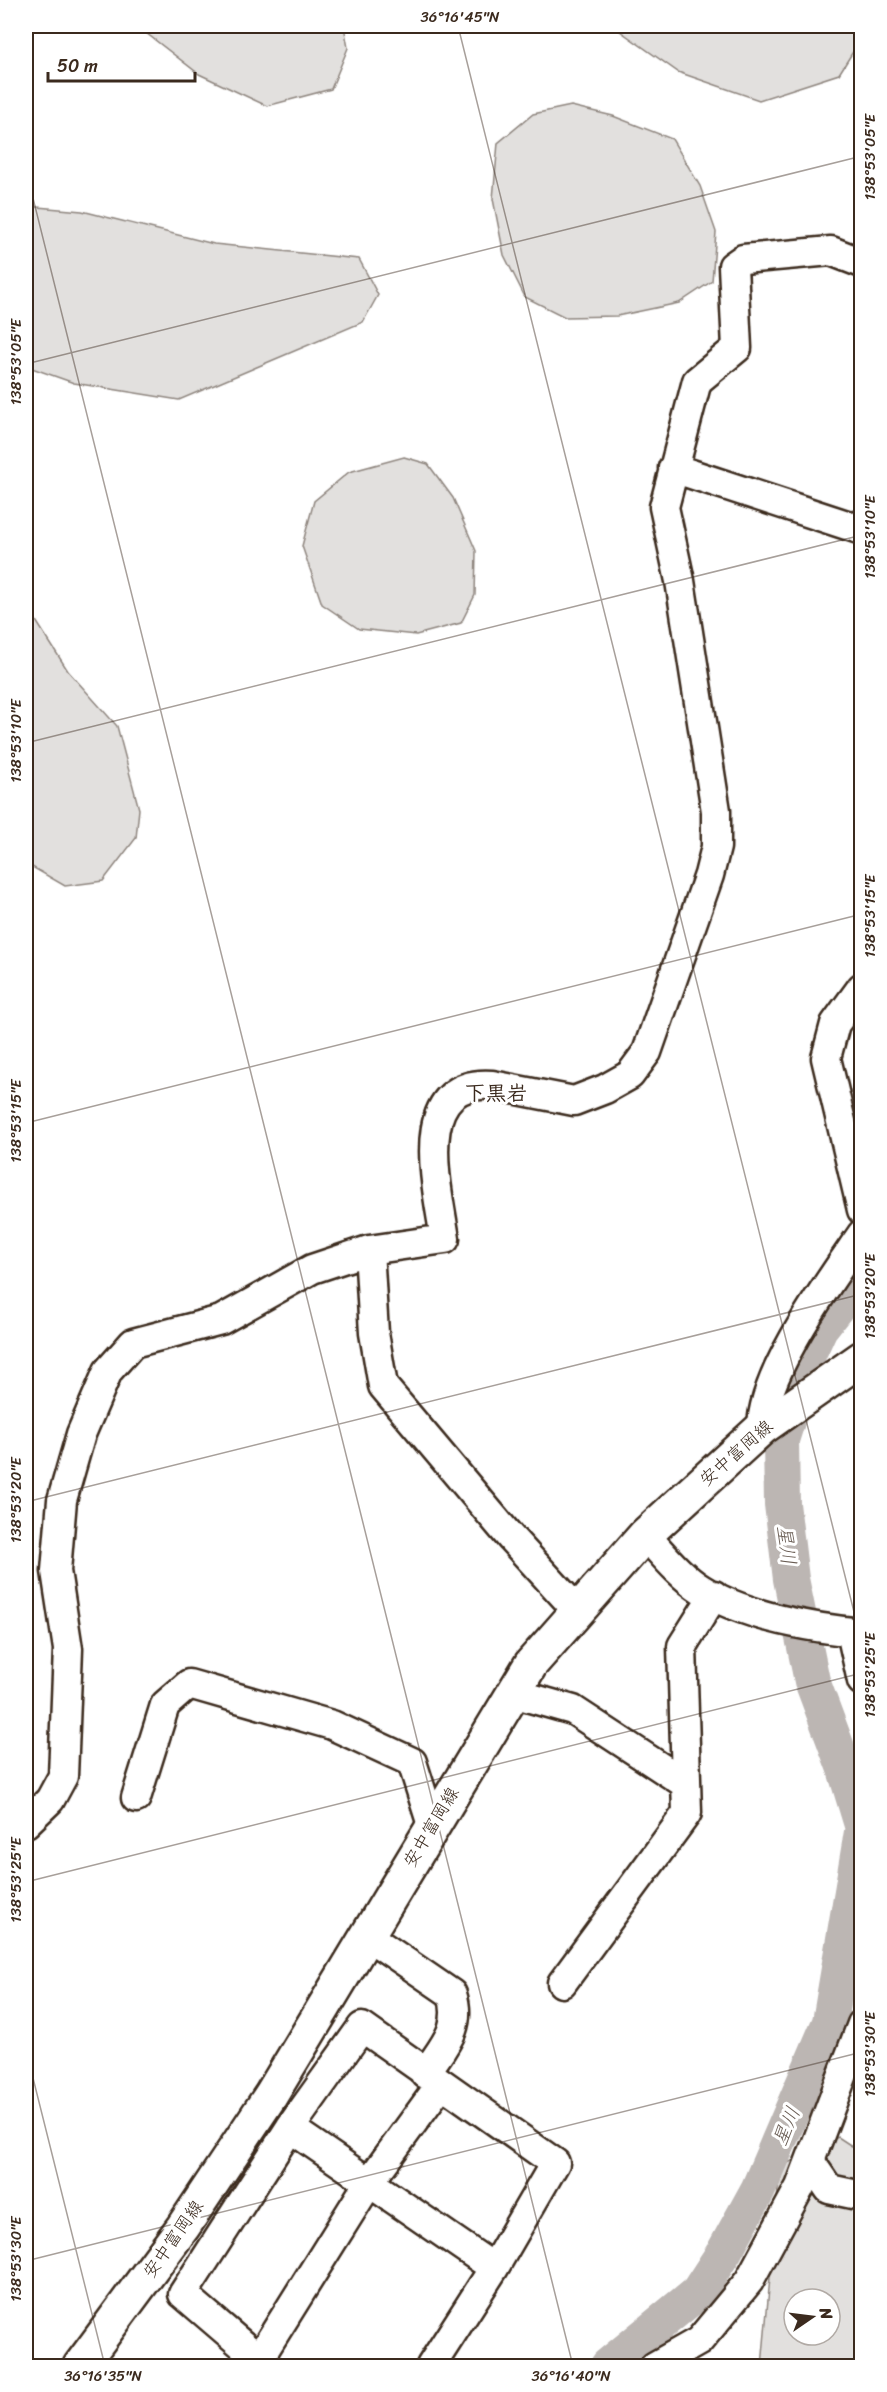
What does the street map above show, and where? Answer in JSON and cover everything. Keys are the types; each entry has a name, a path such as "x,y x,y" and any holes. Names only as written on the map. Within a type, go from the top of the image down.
{"main road":[{"name":"安中富岡線","path":"80,2367 183,2227 271,2095 531,1664 645,1535 765,1426 857,1362"}],"street":[{"path":"26,1823 50,1800 63,1776 68,1649 56,1571 62,1500 81,1434 108,1371 133,1343 220,1320 312,1269 369,1250 445,1239 433,1146 435,1124 441,1110 458,1090 481,1084 492,1085 574,1101 605,1089 630,1075 647,1052 710,875 716,847 716,811 680,581 664,507 673,468 697,381 737,348 733,266 743,259 831,251 861,263"},
{"path":"673,468 861,530"},
{"path":"861,987 834,1024 826,1058 861,1210"},
{"path":"765,1426 762,1411 802,1325 861,1234"},
{"path":"369,1250 374,1333 383,1386 511,1538 577,1610"},
{"path":"645,1535 700,1589 714,1596 774,1617 849,1632 861,1682"},
{"path":"562,1983 687,1813 682,1646 714,1596"},
{"path":"136,1798 165,1705 189,1684 332,1725 412,1762 432,1825"},
{"path":"513,1693 573,1710 686,1784"},
{"path":"366,1935 452,1994 457,2010 454,2030 433,2079 262,2363 183,2294 290,2128 362,2027 433,2079 555,2163 494,2268 431,2367"},
{"path":"655,2367 699,2342 750,2281 800,2187 861,2024"},
{"path":"290,2128 368,2184 494,2268"},
{"path":"810,2161 829,2189 861,2196"}],"shaded area":[{"path":"137,26 344,26 348,48 331,89 267,106 199,74"},
{"path":"613,26 861,26 861,39 839,74 759,100 678,72"},
{"path":"571,106 613,116 672,139 700,186 716,232 712,281 679,303 617,316 565,317 525,297 504,255 493,199 498,143 533,114"},
{"path":"26,206 82,211 214,244 359,259 378,295 363,322 179,400 74,383 26,366"},
{"path":"404,457 428,464 453,498 476,551 475,595 461,623 416,635 359,629 322,604 302,546 314,501 349,472"},
{"path":"26,605 68,671 117,726 139,809 136,838 103,881 65,886 32,867 26,859"},
{"path":"838,2137 861,2152 861,2366 762,2366 780,2167"}],"waterway":[{"name":"星川","path":"862,1275 820,1328 809,1352 781,1440 782,1504 791,1579 812,1681 845,1769 862,1825"},
{"name":"星川","path":"608,2366 698,2292 724,2252 758,2190 830,2022 862,1832"}],"district":[{"name":"下黒岩","path":"496,1093"}]}
